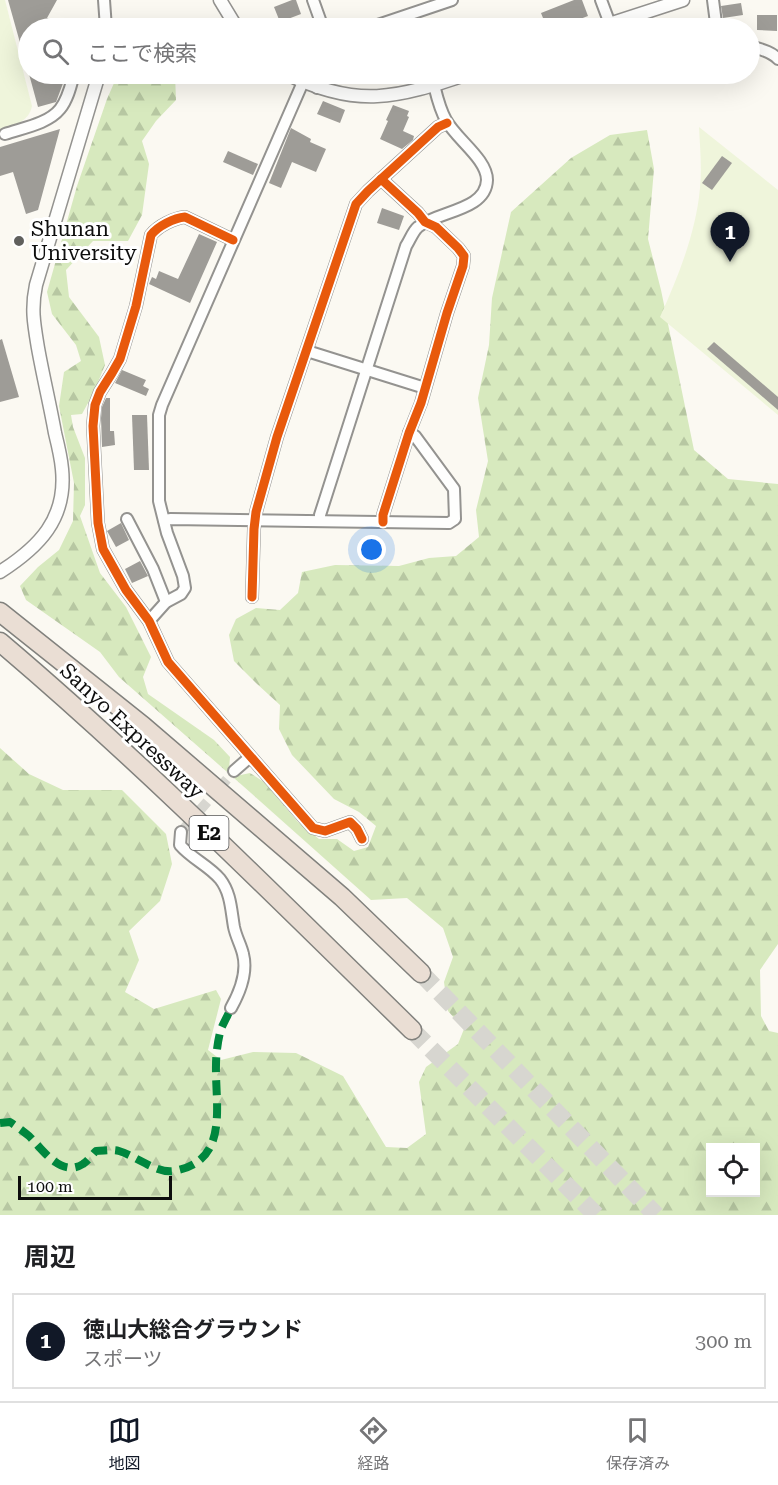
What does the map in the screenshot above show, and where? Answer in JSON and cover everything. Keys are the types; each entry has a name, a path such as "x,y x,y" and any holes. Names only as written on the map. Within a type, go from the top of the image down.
{"highway":[{"name":"Sanyo Expressway","path":"0,612 142,726 342,897 421,973"},
{"name":"Sanyo Expressway","path":"0,642 56,690 235,857 412,1030"}],"street":[{"path":"104,0 105,18"},
{"path":"220,0 231,18"},
{"path":"313,0 319,18"},
{"path":"399,18 452,0"},
{"path":"601,0 607,18"},
{"path":"628,18 683,0"},
{"path":"713,0 715,18"},
{"path":"760,49 778,59"},
{"path":"4,134 48,120 60,109 71,84"},
{"path":"0,572 20,559 39,542 51,526 59,508 63,488 62,469 33,318 33,301 96,84"},
{"path":"149,621 166,602 181,594 185,588 159,501 159,415 166,394 302,84"},
{"path":"308,84 338,93 364,97 404,93 437,84"},
{"path":"317,88 318,84"},
{"path":"320,521 406,246 416,228 425,222 469,205 486,190 487,178 482,165 447,123 442,114 434,85"},
{"path":"252,597 255,521 277,437 356,204 438,127 447,123"},
{"path":"381,179 425,222 436,227 464,256 463,266 421,403 409,432 383,515 383,522"},
{"path":"233,240 185,218 179,218 154,230 151,235 135,306 120,358 95,405 93,426 99,523 103,549 126,590 149,621 168,662 313,828 325,831 351,822 362,839"},
{"path":"307,351 425,388"},
{"path":"164,520 449,523 455,519 454,489 415,436 409,432"},
{"path":"127,519 153,569 166,602"},
{"path":"234,771 250,756"},
{"path":"181,832 180,845 188,855 219,877 230,897 235,929 244,957 243,980 231,1008"}],"green space":[{"path":"0,0 5,0 18,51 18,84 26,84 32,106 24,120 0,129"},
{"path":"114,84 175,84 176,100 156,121 142,141 149,164 142,215 128,241 93,241 66,270 69,297 99,337 105,365 82,414 71,415 73,427 85,458 85,505 80,516 100,573 126,607 151,657 143,677 148,694 214,740 230,757 229,769 236,776 250,773 264,782 298,822 319,839 337,839 354,851 368,847 376,826 359,812 334,799 292,755 279,729 280,705 234,661 229,635 236,619 256,608 280,610 298,593 302,572 335,565 399,566 429,558 456,556 479,537 476,510 488,461 478,398 489,345 492,298 511,212 571,158 610,135 647,130 654,169 648,239 661,290 694,450 728,479 778,484 778,944 760,970 761,1016 769,1031 778,1033 778,1215 0,1215 0,748 29,774 63,790 122,790 166,834 172,864 160,901 129,931 139,960 125,992 154,1009 216,990 221,999 208,1050 221,1060 253,1052 296,1053 343,1076 386,1147 407,1148 426,1134 419,1082 426,1067 458,1044 464,1029 448,1011 444,982 453,957 443,928 407,898 371,900 119,677 100,652 26,600 20,586 59,550 73,521 74,483 59,406 64,372 81,361 76,345 52,314 47,292 77,186"},
{"path":"699,127 778,190 778,415 660,317 680,270 695,222 701,180"}],"building":[{"path":"8,0 57,0 47,18 18,18 18,36"},
{"path":"296,0 301,14 290,18 278,18 274,7"},
{"path":"574,0 582,0 588,16 543,18 541,13"},
{"path":"741,3 743,15 723,18 721,6"},
{"path":"757,15 777,15 777,31 760,30 760,18 757,18"},
{"path":"32,84 63,84 56,102 38,107"},
{"path":"323,101 345,110 340,123 317,114"},
{"path":"393,105 409,111 403,131 414,136 413,140 402,149 380,139"},
{"path":"291,128 311,139 310,142 326,149 316,172 292,162 281,188 269,183"},
{"path":"60,129 38,210 26,214 13,172 0,176 0,147"},
{"path":"228,151 258,164 253,175 223,162"},
{"path":"722,156 732,163 712,190 702,183"},
{"path":"382,208 404,216 399,230 377,223"},
{"path":"199,234 217,242 190,303 149,284 152,277 156,279 159,271 178,279"},
{"path":"2,339 19,397 0,402 0,340"},
{"path":"714,342 778,397 778,410 707,349"},
{"path":"122,370 146,380 143,386 149,389 146,396 115,383"},
{"path":"106,398 110,398 110,431 114,431 115,445 102,447 101,418"},
{"path":"132,415 147,415 149,470 134,470"},
{"path":"121,523 129,540 116,547 107,531"},
{"path":"140,561 148,576 132,583 125,569"}],"tunnel":[{"path":"181,832 234,771"},
{"path":"421,973 656,1215"},
{"path":"412,1030 596,1215"}],"marked path":[{"path":"0,1123 10,1122 29,1136 53,1160 67,1167 83,1164 96,1151 111,1150 126,1153 161,1170 174,1171 192,1165 204,1156 212,1144 216,1130 217,1047 221,1029 231,1008"}],"cycle path":[{"path":"252,597 256,512 277,437 356,204 438,127 447,123"},
{"path":"381,179 425,222 436,227 464,256 463,266 421,403 383,515 383,522"},
{"path":"233,240 185,217 166,223 151,235 136,306 120,359 100,392 95,405 93,426 98,523 103,549 126,590 149,621 168,662 313,828 325,831 350,822 362,839"}],"place":[{"name":"Shunan University","path":"19,241"},
{"name":"徳山大総合グラウンド","path":"730,262"}]}
